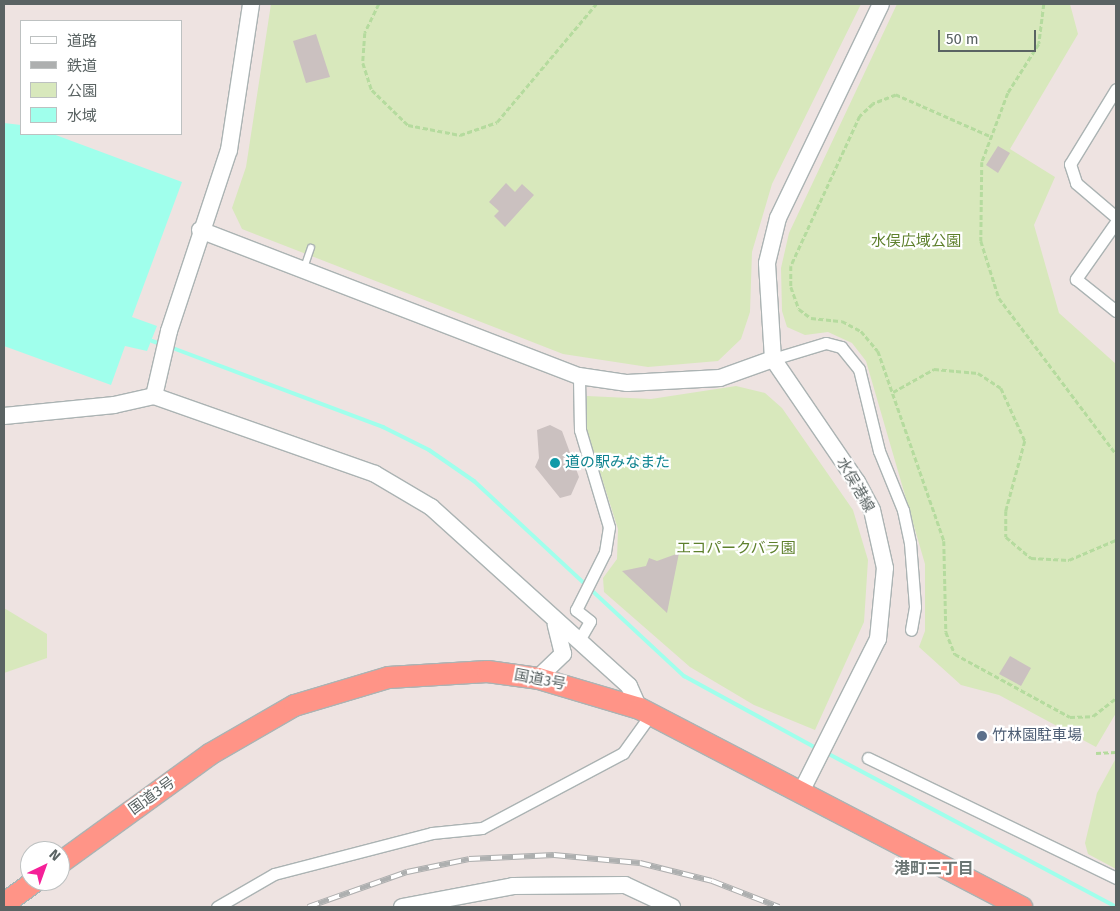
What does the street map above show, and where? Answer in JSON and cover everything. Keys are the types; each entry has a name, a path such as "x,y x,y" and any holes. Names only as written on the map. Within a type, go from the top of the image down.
{"highway":[{"name":"国道3号","path":"70,855 209,754 294,705 369,681 437,671 487,671 538,678 645,711 806,782 1021,907"},
{"path":"4,903 20,891"}],"street":[{"path":"154,396 159,365 169,331 200,230 229,150 250,4"},
{"path":"773,360 766,263 778,218 881,4"},
{"path":"1116,89 1070,164 1076,183 1116,217"},
{"path":"1116,222 1076,279 1116,311"},
{"path":"200,230 579,376 627,382 720,378 826,343 841,347 859,368 879,451 903,510 910,543 915,607 911,630"},
{"name":"水俣港線","path":"773,360 857,482 880,537 885,602 878,639 833,733 806,782"},
{"path":"578,642 590,622 576,610 609,542 609,527 580,430 579,376"},
{"path":"4,416 114,405 154,396 404,488 556,624 629,686 645,711 623,753 482,828 432,833 274,874 217,907"},
{"path":"538,678 563,654 556,624"},
{"path":"868,758 1116,878"},
{"path":"402,907 513,886 625,885 667,905"}],"lane":[{"path":"303,270 310,248"}],"path":[{"path":"379,4 365,33 363,63 372,90 408,125 460,135 497,122 596,4"},
{"path":"1044,4 1038,44 1008,93 989,136 982,162 981,241 999,298 1116,454"},
{"path":"989,136 896,95 872,104 860,116 791,266 791,287 798,309 811,318 842,321 861,331 878,351 944,541 946,632 955,654 1070,717 1093,716 1116,698"},
{"path":"893,392 934,369 978,373 1001,388 1025,440 1006,511 1006,538 1030,558 1069,560 1116,540"},
{"path":"1096,753 1116,752"}],"green space":[{"path":"271,4 861,4 772,184 752,252 750,312 741,339 718,361 648,367 563,354 242,229 232,208 246,167"},
{"name":"水俣広域公園","path":"897,4 1070,4 1078,34 1010,149 1055,177 1034,225 1059,313 1116,364 1116,713 1096,747 999,695 961,685 919,647 925,631 925,564 866,361 852,343 828,332 805,335 787,327 782,311 781,268 789,233"},
{"name":"エコパークバラ園","path":"736,386 765,393 782,408 853,510 868,560 864,622 815,730 754,705 690,667 604,592 603,578 617,559 618,529 585,425 587,396 651,399"},
{"path":"4,608 47,634 47,658 4,673"},
{"path":"1116,758 1116,869 1088,854 1085,843 1097,793"}],"water":[{"path":"4,123 20,125 20,135 56,135 182,182 132,317 157,326 147,351 125,346 111,385 4,346"}],"building":[{"path":"316,34 330,77 306,83 293,41"},
{"path":"998,146 1010,153 998,173 986,165"},
{"path":"506,183 515,192 522,184 534,195 505,227 494,216 499,211 489,202"},
{"name":"道の駅みなまた","path":"550,425 562,431 579,477 571,495 560,498 535,467 539,458 537,430"},
{"path":"679,553 667,613 622,571 646,566 649,558 657,561"},
{"path":"1010,656 1031,668 1021,686 999,674"}],"waterway":[{"path":"152,341 161,344"},
{"path":"170,347 383,427 429,450 474,481 684,676 818,749"},
{"path":"825,752 1116,907"}],"railway":[{"path":"308,907 407,872 469,859 554,855 640,863 712,881 779,907"}],"place":[{"name":"道の駅みなまた","path":"555,463"},
{"name":"竹林園駐車場","path":"982,736"}],"district":[{"name":"港町三丁目","path":"934,869"}]}
